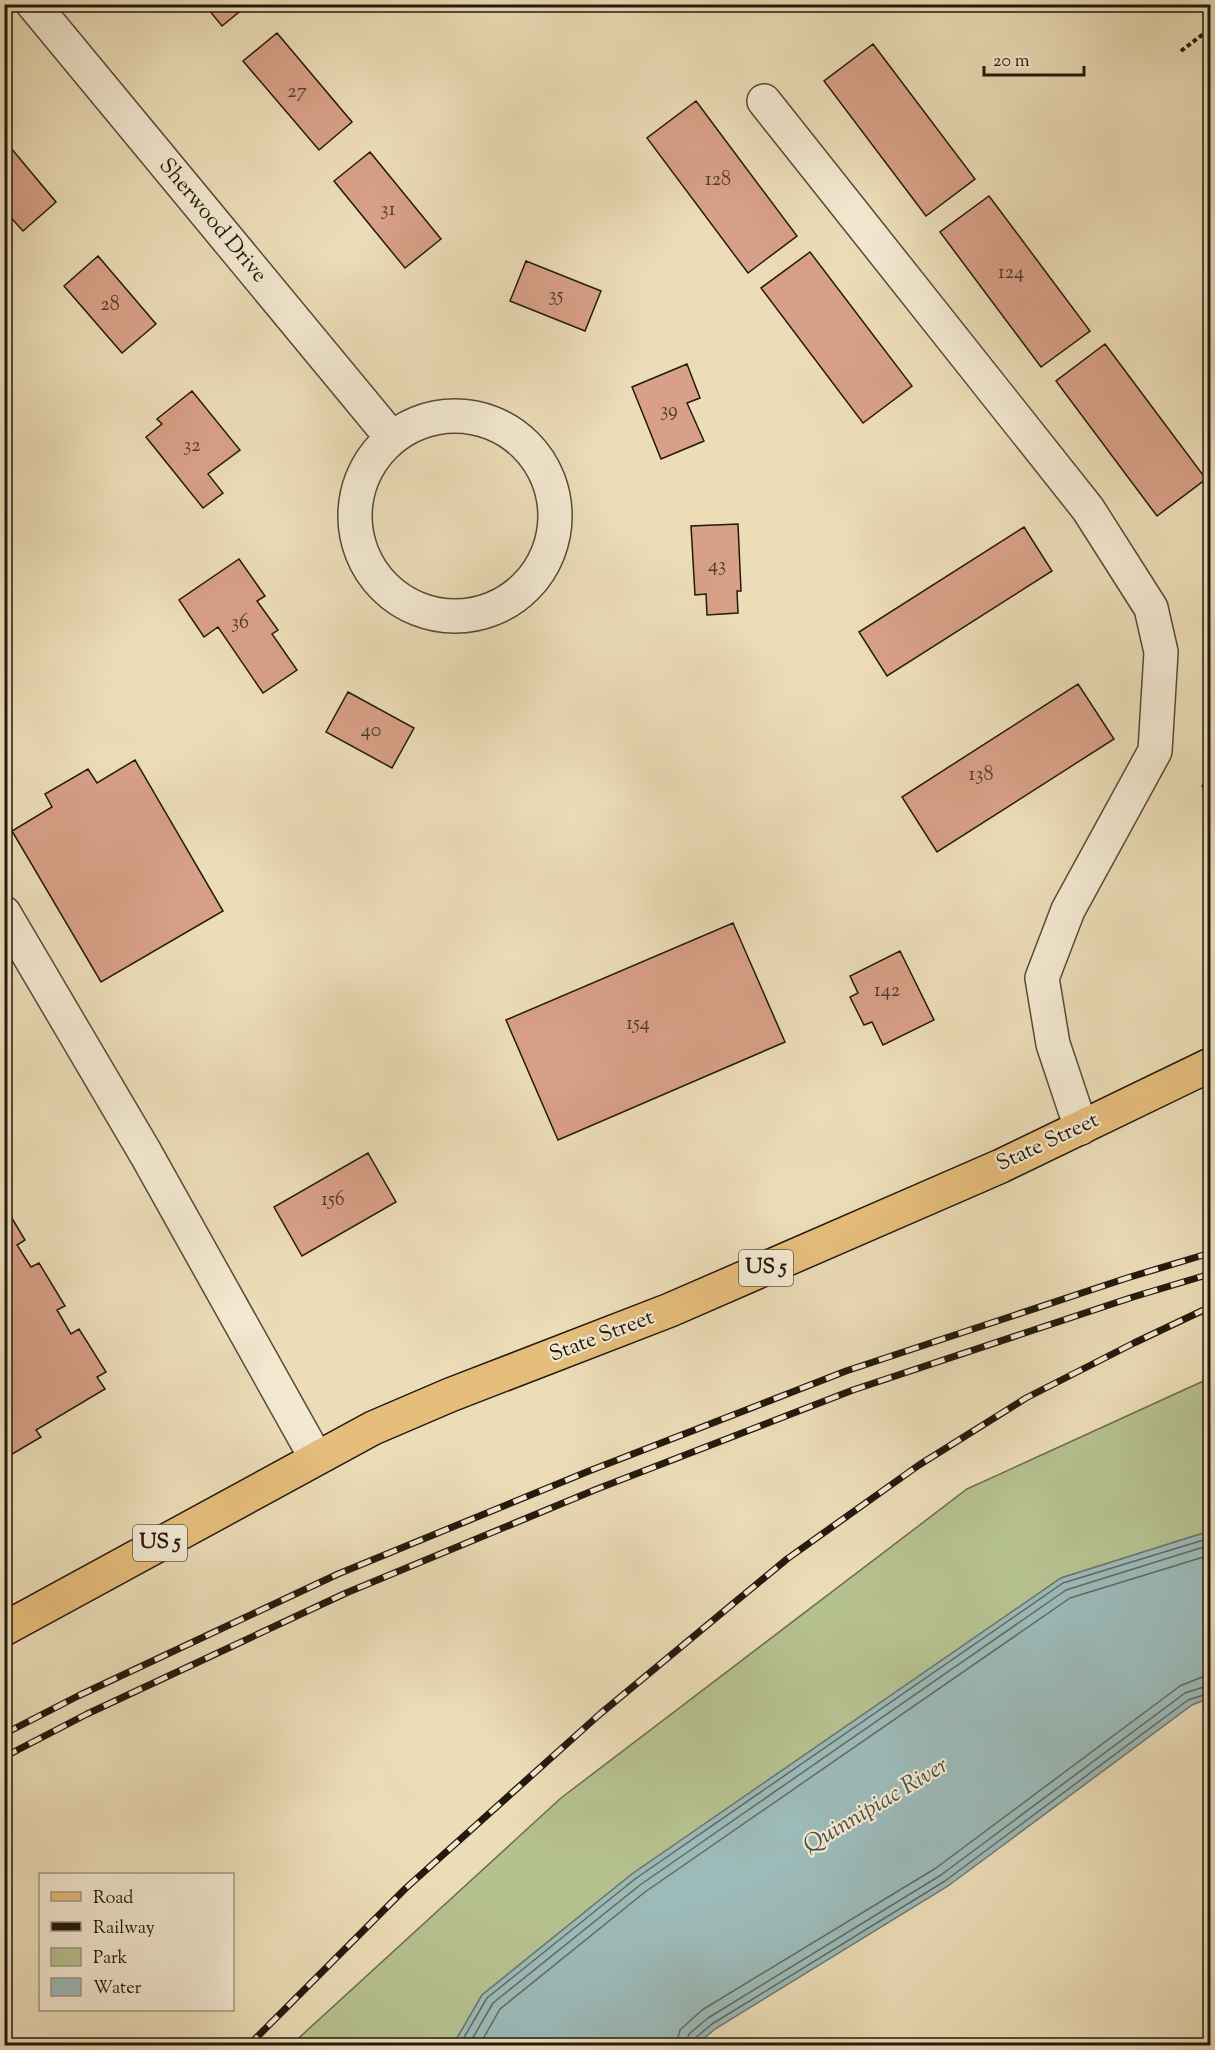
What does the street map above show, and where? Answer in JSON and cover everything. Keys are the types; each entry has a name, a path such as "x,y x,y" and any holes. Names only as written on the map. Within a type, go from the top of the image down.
{"main road":[{"name":"State Street","path":"4,1629 373,1428 450,1395 670,1310 991,1170 1210,1065"}],"street":[{"name":"Sherwood Drive","path":"33,4 392,438"},
{"path":"764,101 1088,509 1151,608 1161,652 1155,751 1068,910 1042,978 1053,1044 1081,1128"},
{"path":"450,416 481,420 510,433 533,454 549,482 555,512 552,544 538,572 517,595 486,612 452,617 418,610 388,592 366,564 355,531 356,496 369,464 392,438 419,423 450,416"},
{"path":"4,913 146,1154 316,1458"}],"path":[{"path":"1181,51 1210,29"}],"green space":[{"path":"1210,1378 1210,1531 1061,1578 632,1874 482,1995 453,2045 290,2046 561,1798 967,1489"}],"water":[{"name":"Quinnipiac River","path":"1210,1531 1210,1698 1192,1705 948,1886 715,2029 696,2045 453,2045 482,1995 632,1874 1061,1578"}],"building":[{"path":"204,4 249,4 222,26"},
{"path":"277,33 352,122 319,150 243,61"},
{"path":"873,44 975,179 926,216 824,81"},
{"path":"696,101 797,236 748,273 647,138"},
{"path":"5,141 56,202 23,231 4,210"},
{"path":"370,152 441,239 405,268 334,181"},
{"path":"989,196 1090,331 1041,367 940,232"},
{"path":"810,252 912,386 863,423 761,288"},
{"path":"98,256 156,324 122,353 64,286"},
{"path":"526,261 601,291 585,331 510,301"},
{"path":"1105,344 1206,479 1157,516 1056,381"},
{"path":"687,364 700,398 687,403 704,441 661,459 632,387"},
{"path":"192,391 240,450 208,474 223,493 203,508 146,437 162,424 157,419"},
{"path":"738,524 741,591 737,591 738,613 707,615 706,594 695,595 691,526"},
{"path":"1024,527 1052,571 887,676 859,632"},
{"path":"239,559 265,596 257,601 278,630 272,634 297,670 263,693 218,627 204,637 179,600"},
{"path":"1078,684 1114,739 937,852 902,797"},
{"path":"348,692 414,728 392,768 326,732"},
{"path":"135,760 223,911 101,982 12,831 52,807 45,794 88,769 97,783"},
{"path":"1210,780 1210,798 1202,786"},
{"path":"733,923 785,1042 558,1140 506,1020"},
{"path":"900,951 934,1020 883,1045 872,1022 864,1025 850,997 858,993 850,976"},
{"path":"368,1153 396,1202 302,1256 274,1207"},
{"path":"4,1205 25,1240 17,1245 31,1267 39,1263 65,1306 57,1310 71,1334 79,1329 106,1372 97,1377 105,1389 36,1430 41,1437 4,1459"}],"railway":[{"path":"4,1734 78,1696 338,1574 589,1471 846,1371 1127,1278 1210,1253"},
{"path":"4,1757 87,1714 346,1593 597,1489 853,1390 1133,1297 1210,1274"},
{"path":"248,2046 406,1888 600,1714 787,1559 919,1465 1026,1398 1210,1307"}]}
